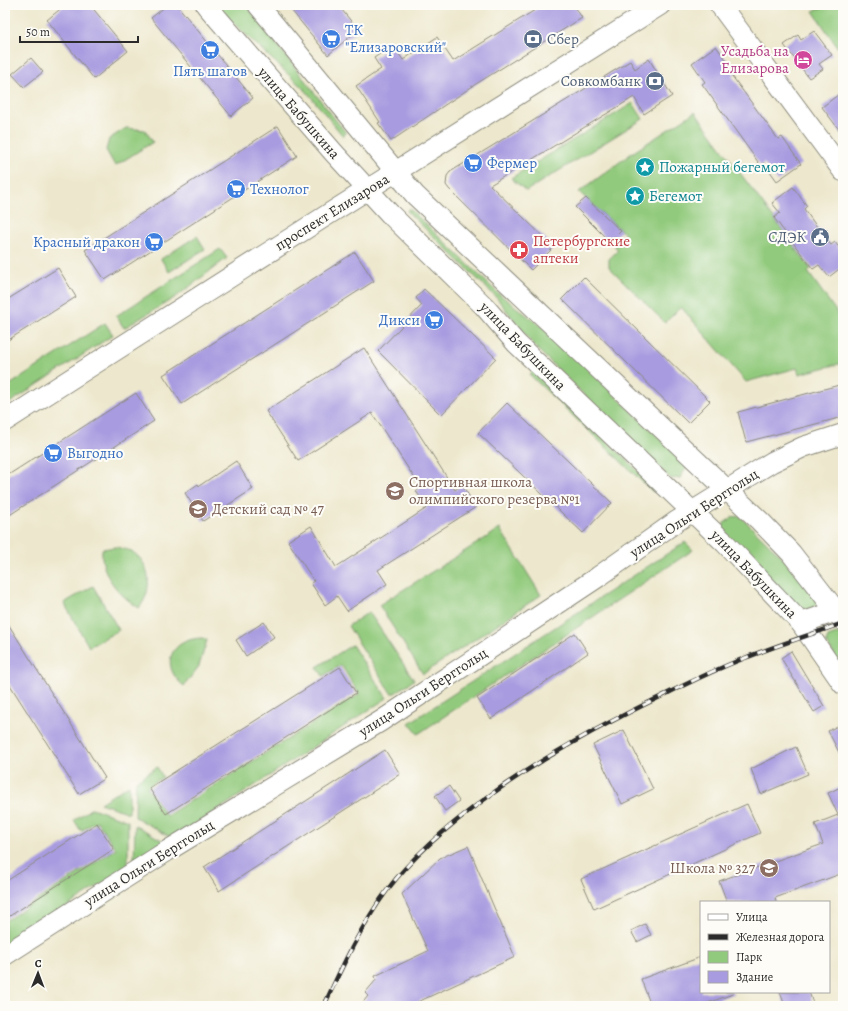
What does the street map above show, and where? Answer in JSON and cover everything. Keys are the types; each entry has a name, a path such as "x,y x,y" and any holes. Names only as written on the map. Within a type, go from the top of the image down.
{"street":[{"name":"улица Бабушкина","path":"206,5 367,189 484,306 516,343 725,543 801,623 843,684"},
{"path":"258,5 415,195 727,490 791,554 840,615 801,623"},
{"name":"проспект Елизарова","path":"5,421 367,189 660,5"},
{"path":"720,5 843,171"},
{"name":"улица Ольги Берггольц","path":"5,955 167,851 381,721 598,577 692,511 772,462 803,447 843,434"}],"green space":[{"path":"217,5 246,5 346,133 343,136 307,92 225,15"},
{"path":"828,5 843,5 843,40 838,48 813,11"},
{"path":"633,103 643,119 526,191 511,178"},
{"path":"695,112 811,269 808,272 843,321 843,363 799,374 797,368 746,382 681,307 665,323 609,267 609,259 618,250 614,245 625,234 579,192 632,153"},
{"path":"126,128 145,130 153,142 115,166 106,150 109,139"},
{"path":"409,208 499,294 554,336 685,463 687,467 680,478 671,479 537,349 496,297 407,211"},
{"path":"197,236 205,249 169,272 161,259"},
{"path":"220,249 227,258 176,297 124,328 116,316"},
{"path":"105,323 113,335 5,406 5,388"},
{"path":"533,371 657,489 653,492 530,375"},
{"path":"740,516 788,563 819,603 811,609 802,610 723,530 724,523 733,517"},
{"path":"500,529 541,595 423,674 379,605"},
{"path":"685,542 693,550 418,734 409,723"},
{"path":"116,547 129,550 138,556 146,570 148,578 147,594 139,608 124,597 112,583 104,567 102,549"},
{"path":"93,586 119,630 89,647 64,603"},
{"path":"369,612 414,680 395,693 391,693 348,626"},
{"path":"839,633 843,634 843,669 826,642 828,637"},
{"path":"202,638 207,640 199,666 184,686 176,678 172,670 170,662 172,655 176,648 182,643"},
{"path":"352,645 387,698 174,839 135,817 136,781 157,767 163,777 147,787 166,816 359,694 341,665 323,676 317,667"},
{"path":"129,785 129,813 100,803"},
{"path":"92,808 128,821 128,867 5,947 5,921 116,849 97,821 81,831 74,820"},
{"path":"135,825 167,843 134,864"}],"building":[{"path":"65,5 90,5 128,51 94,79 47,20"},
{"path":"167,5 177,5 253,98 231,116 151,18"},
{"name":"ТК \"Елизаровский\"","path":"287,5 338,5 358,30 328,55"},
{"path":"543,5 574,5 582,18 476,84 391,141 378,123 380,122 356,86 381,69 374,58 393,45 403,60 437,37 453,61"},
{"path":"814,31 832,55 819,64 823,69 809,78 784,45 798,35 801,40"},
{"path":"716,46 736,73 732,76 778,139 782,137 801,164 777,181 764,163 761,166 702,84 705,82 692,63"},
{"path":"31,58 43,72 24,87 12,74"},
{"path":"649,59 672,96 644,114 634,97 490,185 554,247 531,270 449,189 446,185 447,176 450,172 630,61 635,69"},
{"path":"843,91 843,135 822,107"},
{"path":"278,126 297,156 105,280 85,250"},
{"path":"793,187 807,206 804,209 817,227 831,245 835,242 843,253 843,266 829,277 819,265 813,269 774,218 780,213 772,203"},
{"path":"586,198 621,231 610,242 575,207"},
{"path":"355,252 374,281 182,404 163,375"},
{"path":"58,268 76,297 5,342 5,301"},
{"path":"584,277 710,401 688,423 562,299"},
{"path":"424,289 496,358 441,415 378,351 422,305 416,298"},
{"path":"364,348 455,490 462,485 476,507 378,570 387,584 347,611 337,596 325,605 311,583 314,581 288,541 311,526 336,567 427,508 416,491 421,488 372,413 298,461 266,411"},
{"path":"843,384 843,417 746,442 738,412"},
{"path":"136,393 154,421 5,518 5,477"},
{"path":"507,403 612,503 583,533 478,433"},
{"path":"236,461 253,489 203,521 185,493 198,484 199,486"},
{"path":"5,619 105,778 79,794 5,677"},
{"path":"264,622 274,637 246,656 236,640"},
{"path":"575,633 588,653 491,719 477,698"},
{"path":"791,651 824,706 814,712 781,658"},
{"path":"340,667 356,693 166,814 149,788"},
{"path":"843,723 843,760 828,731"},
{"path":"624,730 653,789 622,804 593,745"},
{"path":"796,747 808,774 761,794 751,769"},
{"path":"385,750 400,774 219,891 204,867"},
{"path":"449,786 459,801 445,811 435,796"},
{"path":"843,786 843,873 775,898 776,901 727,901 719,881 823,844 815,824 838,815 828,793"},
{"path":"747,804 760,833 594,909 581,879"},
{"path":"97,823 114,849 5,919 5,882"},
{"path":"468,846 515,957 409,1006 360,1006 368,996 365,993 376,980 375,976 428,951 402,894 440,858"},
{"path":"645,924 651,935 637,942 631,931"},
{"path":"700,957 700,993 733,994 699,1006 651,1006 641,979"},
{"path":"780,993 809,993 814,1006 785,1006"}],"railway":[{"path":"324,1006 361,931 388,889 422,851 448,827 475,806 551,755 594,731 702,676 734,662 843,623"}],"place":[{"name":"ТК \"Елизаровский\"","path":"331,39"},
{"name":"Сбер","path":"533,39"},
{"name":"Пять шагов","path":"210,50"},
{"name":"Усадьба на Елизарова","path":"803,60"},
{"name":"Совкомбанк","path":"655,81"},
{"name":"Фермер","path":"473,163"},
{"name":"Пожарный бегемот","path":"645,167"},
{"name":"Технолог","path":"236,189"},
{"name":"Бегемот","path":"635,196"},
{"name":"СДЭК","path":"820,237"},
{"name":"Красный дракон","path":"154,242"},
{"name":"Петербургские аптеки","path":"519,250"},
{"name":"Дикси","path":"434,320"},
{"name":"Выгодно","path":"53,453"},
{"name":"Спортивная школа олимпийского резерва №1","path":"395,491"},
{"name":"Детский сад № 47","path":"198,509"},
{"name":"Школа № 327","path":"769,868"}]}
